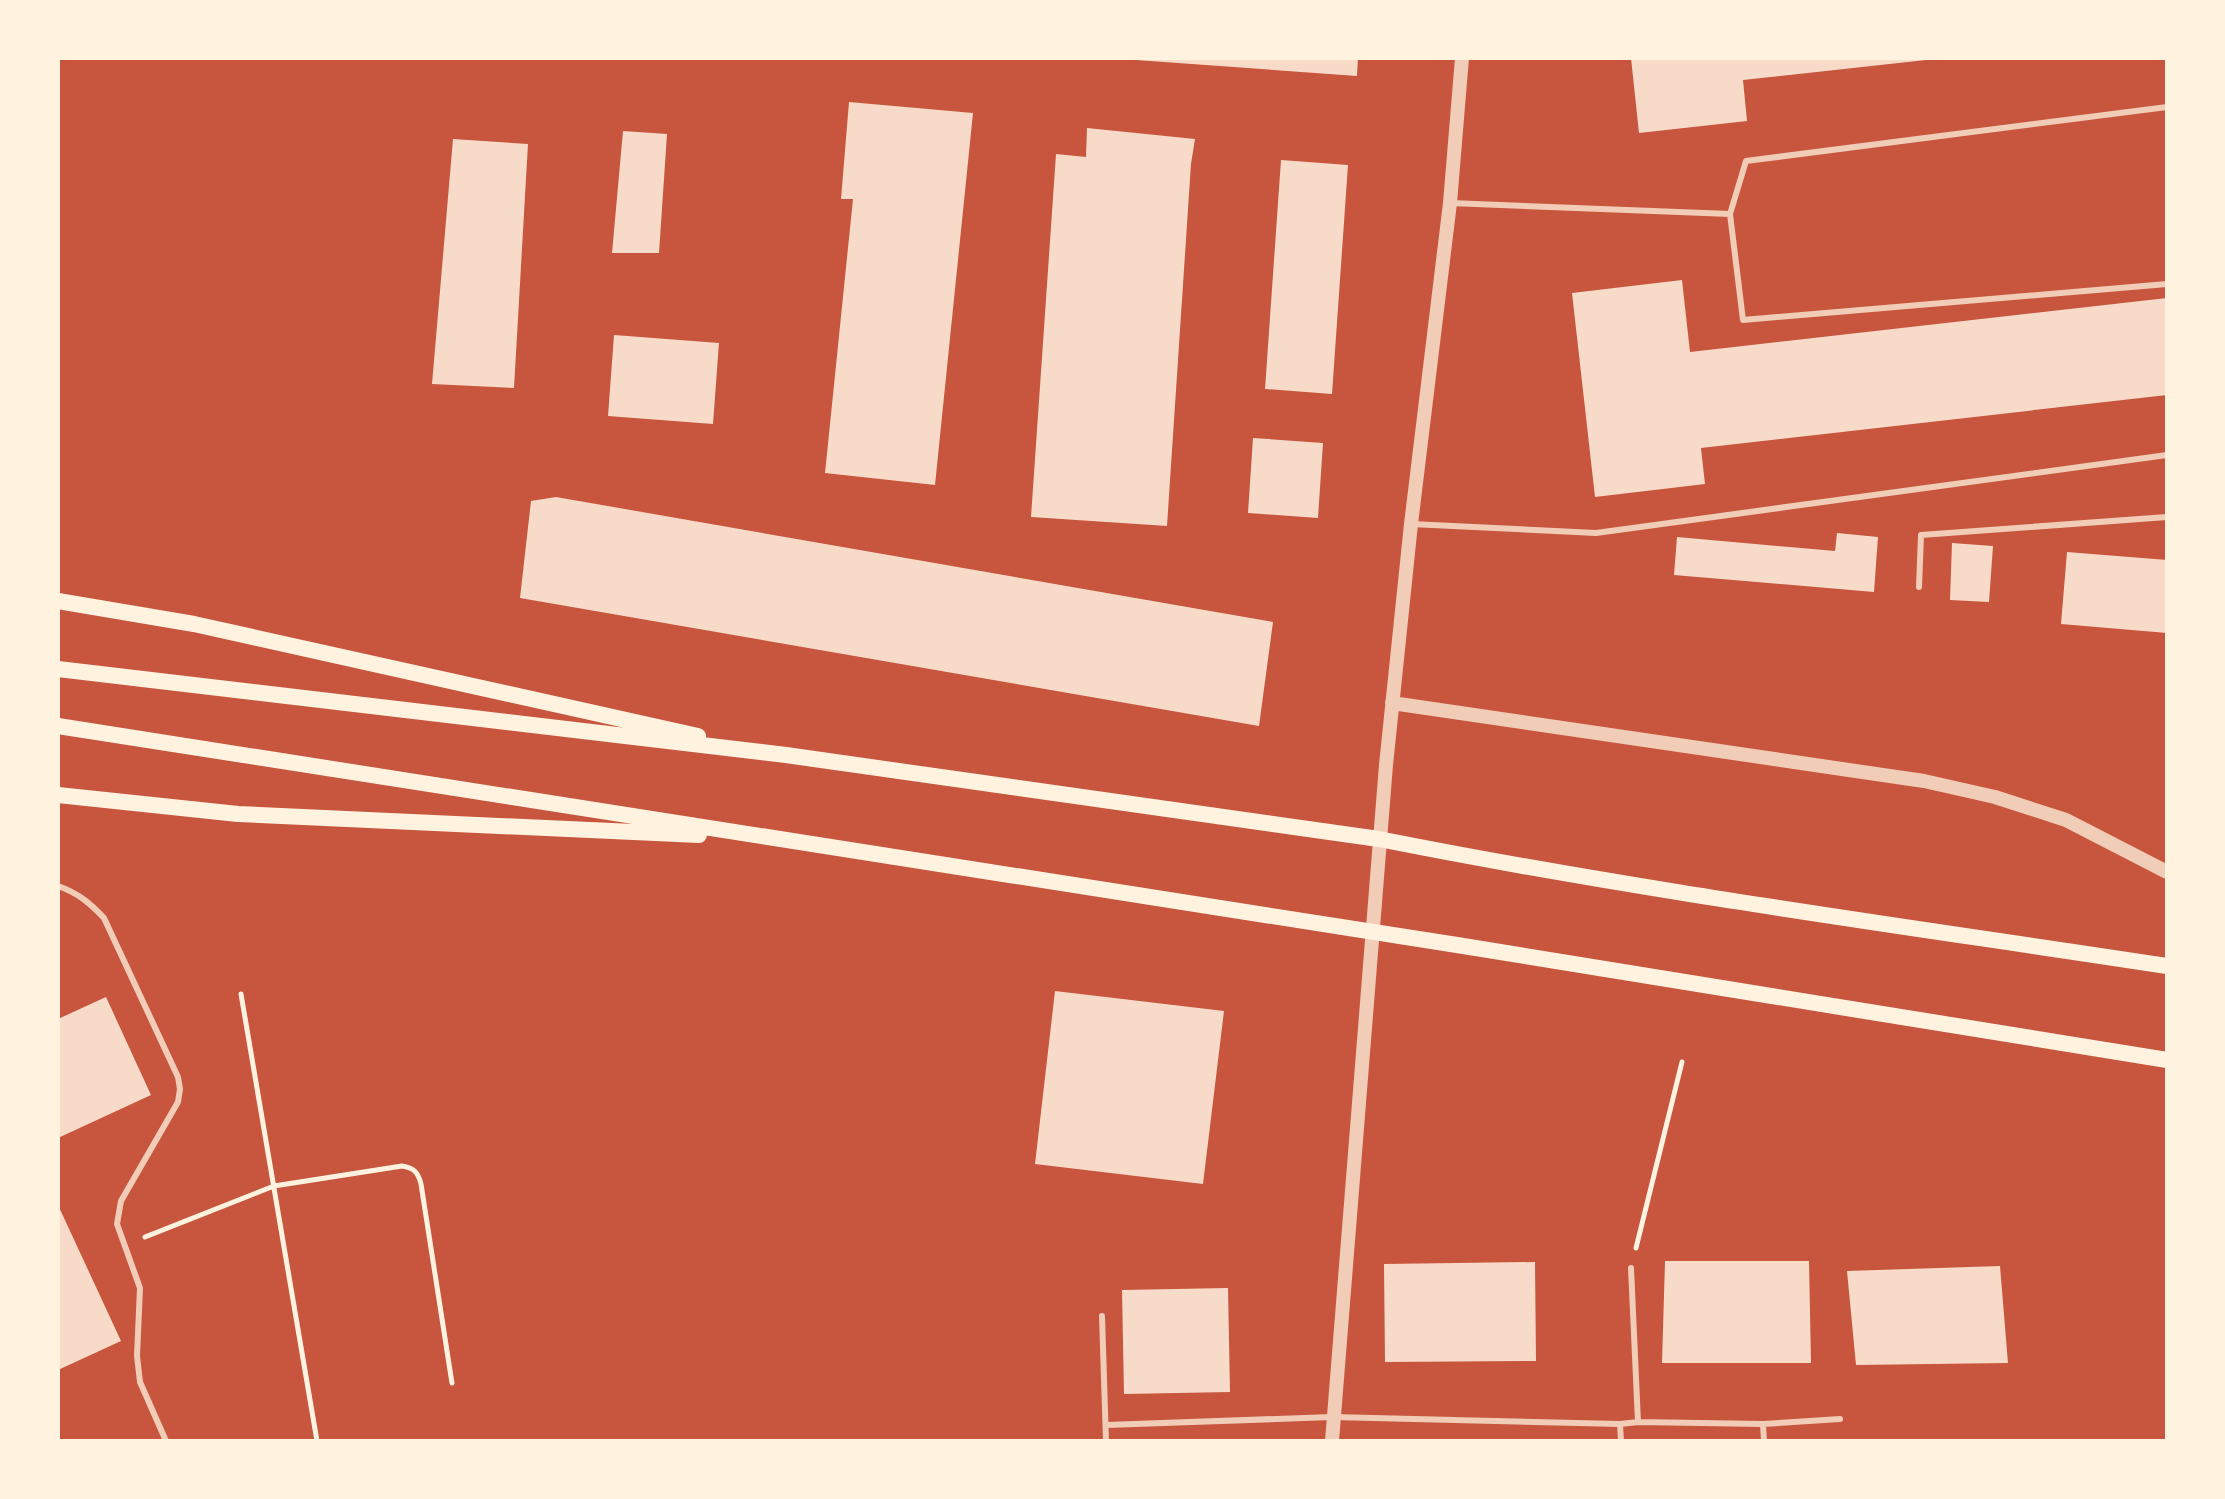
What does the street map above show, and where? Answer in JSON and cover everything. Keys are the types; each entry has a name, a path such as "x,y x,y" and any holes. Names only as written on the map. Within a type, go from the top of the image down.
{"main road":[{"path":"58,601 194,624 786,755"},
{"path":"58,669 786,755 1379,839 1802,911 2167,966"},
{"path":"58,726 2167,1060"},
{"path":"58,795 238,814 779,838"}],"street":[{"path":"1332,1441 1379,839 1411,524 1450,203 1462,58"},
{"path":"1392,703 1924,781 1995,797 2066,820 2167,872"}],"lane":[{"path":"2167,107 1746,161 1730,214 1743,320 2167,284"},
{"path":"1450,203 1730,214"},
{"path":"1411,524 1596,533 2167,455"},
{"path":"1919,587 1921,535 2167,517"},
{"path":"58,886 83,898 104,918 178,1077 178,1102 121,1201 117,1224 140,1288 137,1356 140,1382 166,1441"},
{"path":"1631,1268 1638,1422"},
{"path":"1102,1316 1106,1441"},
{"path":"1106,1425 1332,1417 1620,1424 1763,1424 1840,1419"},
{"path":"1620,1424 1621,1441"},
{"path":"1763,1424 1764,1441"}],"path":[{"path":"241,994 317,1441"},
{"path":"1631,1268 1682,1062"},
{"path":"123,1245 274,1186 402,1166 418,1172 452,1383"}],"building":[{"path":"1136,58 1358,58 1357,76"},
{"path":"1631,58 1926,60 1743,80 1747,121 1639,133"},
{"path":"849,102 973,113 935,485 825,473 853,199 841,199"},
{"path":"1087,128 1195,139 1167,526 1031,517 1056,154 1086,157"},
{"path":"623,131 667,134 659,253 612,253"},
{"path":"453,139 528,144 514,388 432,384"},
{"path":"1281,160 1348,165 1332,394 1265,389"},
{"path":"1682,280 1690,352 2167,298 2167,395 1701,448 1705,484 1595,497 1572,293"},
{"path":"614,335 719,343 713,424 608,416"},
{"path":"1253,438 1323,443 1318,518 1248,513"},
{"path":"556,497 1273,622 1259,726 520,598 531,501"},
{"path":"1837,533 1878,537 1874,592 1674,575 1677,537 1835,551"},
{"path":"1952,543 1993,546 1989,602 1950,600"},
{"path":"2067,552 2167,560 2167,633 2061,624"},
{"path":"1055,991 1224,1011 1203,1184 1035,1164"},
{"path":"106,997 151,1095 58,1138 58,1019"},
{"path":"58,1205 121,1341 58,1370"},
{"path":"1665,1261 1809,1261 1811,1363 1662,1363"},
{"path":"1535,1262 1536,1361 1385,1362 1384,1264"},
{"path":"2000,1266 2008,1363 1856,1365 1847,1271"},
{"path":"1228,1288 1230,1392 1124,1394 1122,1290"}]}
